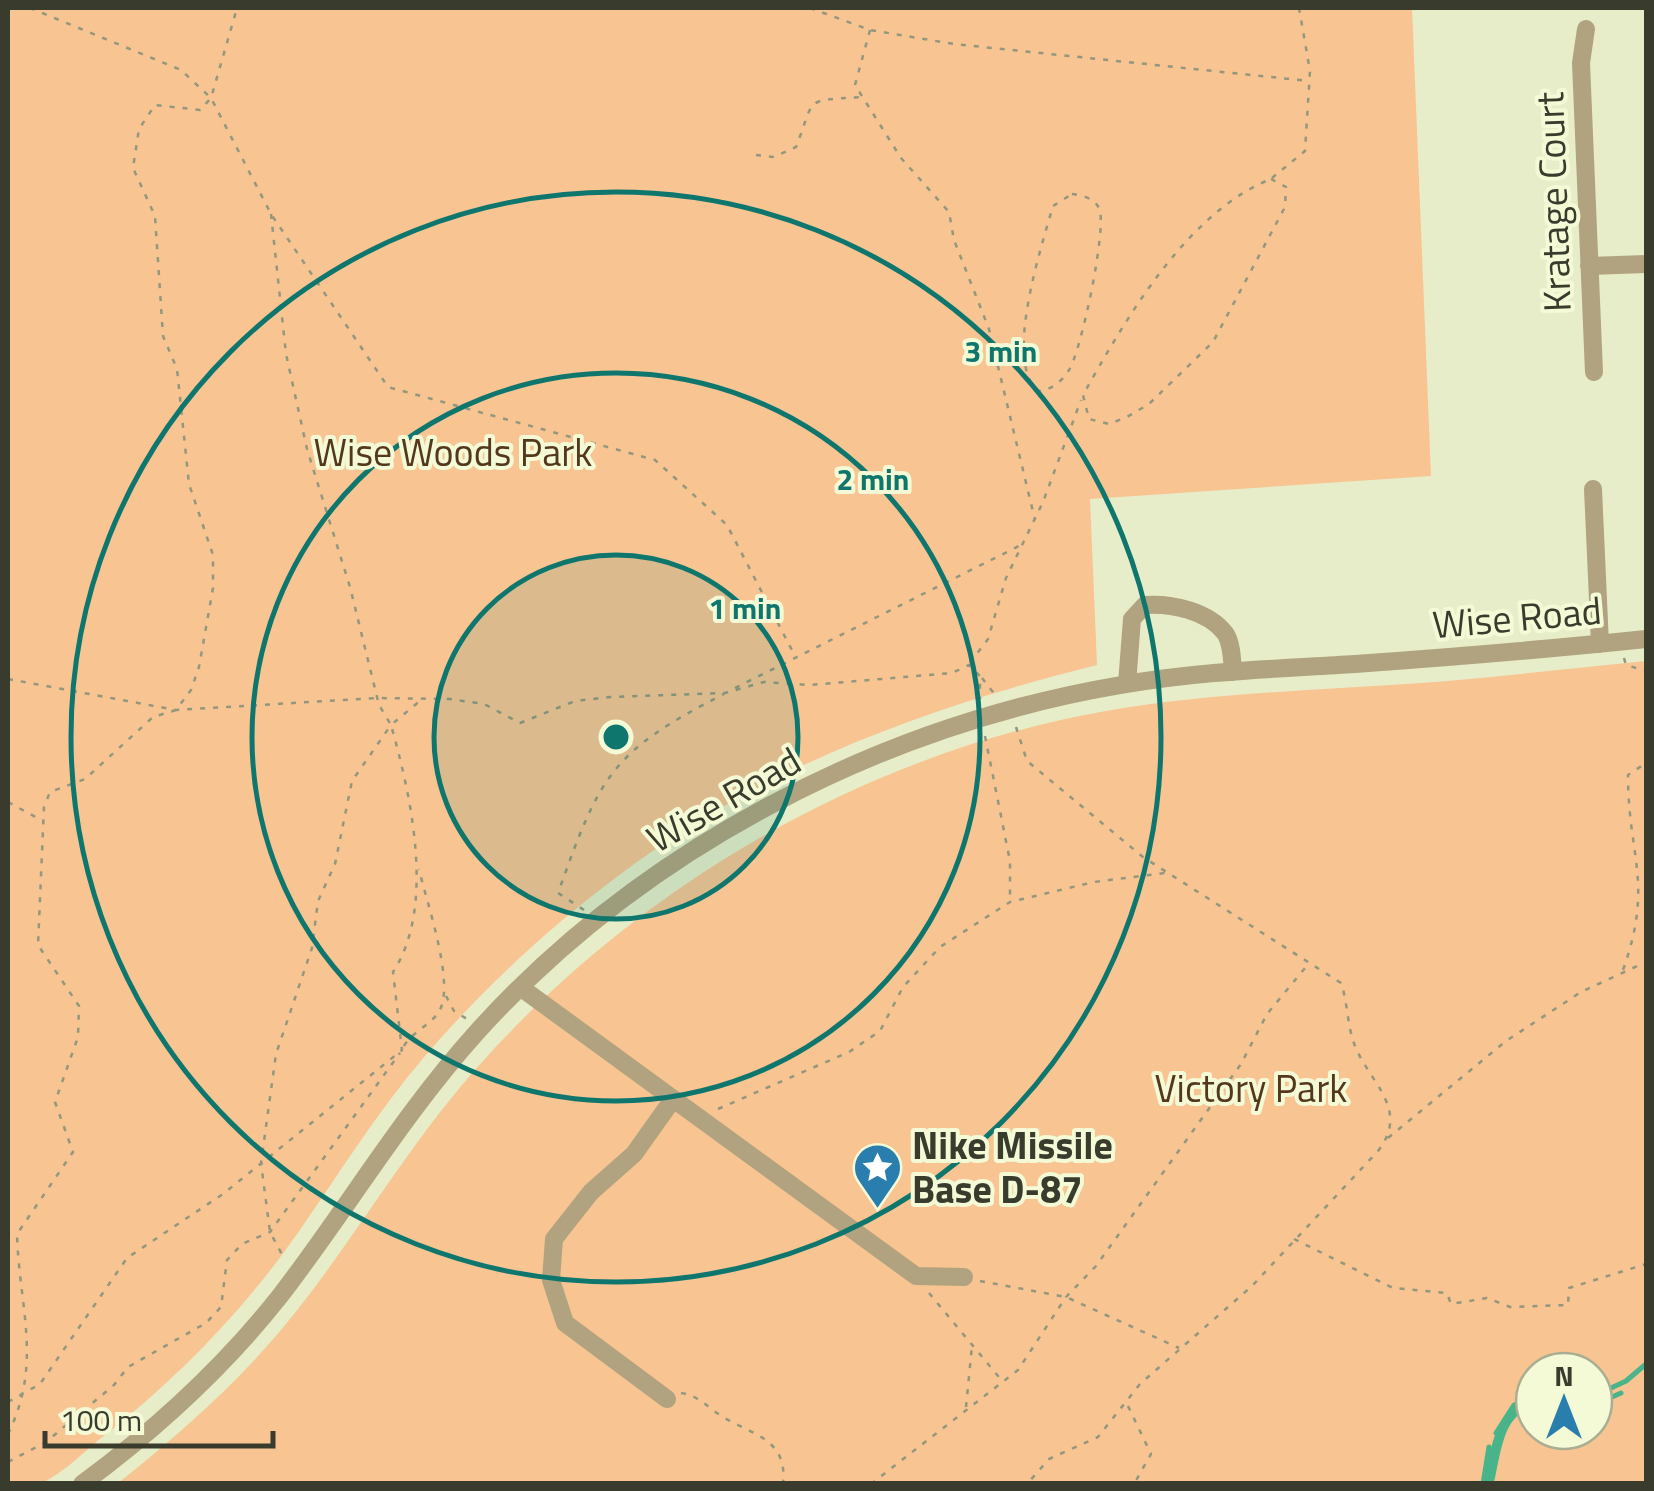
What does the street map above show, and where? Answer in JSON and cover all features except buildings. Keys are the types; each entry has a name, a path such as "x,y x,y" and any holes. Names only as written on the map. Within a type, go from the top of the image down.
{"street":[{"name":"Kratage Court","path":"1586,29 1581,63 1594,372"},
{"path":"1589,266 1646,264"},
{"path":"1593,490 1600,644"},
{"path":"1127,684 1132,619 1145,605 1176,604 1222,630 1229,642 1233,672"},
{"name":"Wise Road","path":"82,1484 198,1386 294,1277 408,1116 481,1028 520,988 596,921 697,849 786,798 871,758 995,714 1127,684 1233,672 1646,640"},
{"path":"520,988 671,1102 916,1276 964,1277"},
{"path":"667,1399 565,1323 551,1280 554,1239 591,1192 634,1154 671,1102"}],"path":[{"path":"30,8 181,70 211,98 271,214 388,387 654,460 727,524 794,656"},
{"path":"176,710 191,690 199,667 213,588 213,555 189,484 177,369 163,336 154,210 133,168 138,129 152,107 200,110 211,98 237,8"},
{"path":"810,8 870,30 954,44 1309,80"},
{"path":"8,1434 24,1396 30,1350 17,1234 72,1156 55,1102 79,1032 77,1002 38,944 43,820 48,794 85,779 153,717 176,710 377,698 423,699 484,704 520,723 575,701 725,693 764,682 810,684 952,673 969,664 988,639 1006,578 1035,520 1083,395 1159,273 1213,217 1271,179 1304,151 1309,80 1299,8"},
{"path":"870,30 855,84 901,158 949,212 954,240 989,330 1035,520"},
{"path":"756,155 774,157 796,147 807,110 822,98 862,98"},
{"path":"1083,395 1089,419 1109,424 1128,417 1149,404 1213,342 1286,207 1285,184 1271,179"},
{"path":"1072,194 1091,199 1101,215 1081,339 1071,367 1059,382 1048,390 1034,388 1025,371 1030,299 1053,206 1072,194"},
{"path":"271,214 286,354 307,449 350,587 377,698 392,725 406,777 418,865 445,973 446,995 454,1011 481,1028"},
{"path":"596,921 558,892 586,811 620,759 725,693 794,656 1023,544"},
{"path":"1620,642 1626,665 1646,671"},
{"path":"969,664 980,676 995,714 984,740 1010,861 1010,902"},
{"path":"980,676 980,704 1015,725 1027,761 1143,857 1343,985 1352,1039 1391,1108 1387,1139"},
{"path":"8,680 176,710"},
{"path":"294,1277 270,1232 260,1163 276,1054 312,948 318,901 335,864 352,781 392,725 423,699"},
{"path":"1623,970 1645,911 1641,850 1628,810 1628,775 1646,763"},
{"path":"8,802 43,820"},
{"path":"8,1462 46,1442 114,1386 128,1367 206,1323 220,1307 227,1260 242,1244 270,1232 388,1076 402,1050 393,972 406,952 418,865"},
{"path":"701,1122 727,1102 844,1054 880,1031 904,987 940,947 1010,902 1094,882 1170,874"},
{"path":"871,1484 1018,1370 1066,1297 1096,1266 1241,1064 1267,1014 1310,962"},
{"path":"1027,1484 1049,1459 1098,1438 1128,1405 1140,1384 1252,1286 1387,1139 1506,1041 1623,970 1646,962"},
{"path":"8,1402 40,1384 127,1258 260,1163 402,1050 438,1014 446,995"},
{"path":"438,1014 454,1011"},
{"path":"1294,1239 1393,1288 1447,1293 1450,1304 1486,1298 1510,1307 1568,1305 1569,1288 1646,1264"},
{"path":"916,1276 1003,1382"},
{"path":"964,1277 1066,1297 1180,1349"},
{"path":"966,1407 972,1344"},
{"path":"667,1399 674,1392 694,1394 727,1420 768,1440 779,1451 783,1484"},
{"path":"1128,1405 1151,1454 1134,1484"}],"green space":[{"name":"Wise Woods Park","path":"8,8 1412,8 1431,476 1090,499 1097,665 969,701 846,746 729,804 618,876 516,961 425,1056 374,1121 277,1262 184,1366 55,1475 34,1485 8,1483"},
{"name":"Victory Park","path":"1646,661 1646,1483 117,1484 208,1406 271,1342 457,1092 546,996 615,937 688,883 766,835 847,793 931,758 1018,731 1147,705"}],"shaded area":[{"path":"1514,1406 1514,1416 1502,1436 1491,1483 1483,1483 1496,1431"}],"waterway":[{"path":"1614,1387 1646,1364"},
{"path":"1614,1396 1621,1393"},
{"path":"1496,1433 1514,1405"},
{"path":"1491,1484 1502,1437 1514,1416"},
{"path":"1483,1484 1489,1447"}],"place":[{"name":"Nike Missile Base D-87","path":"877,1210"}]}
